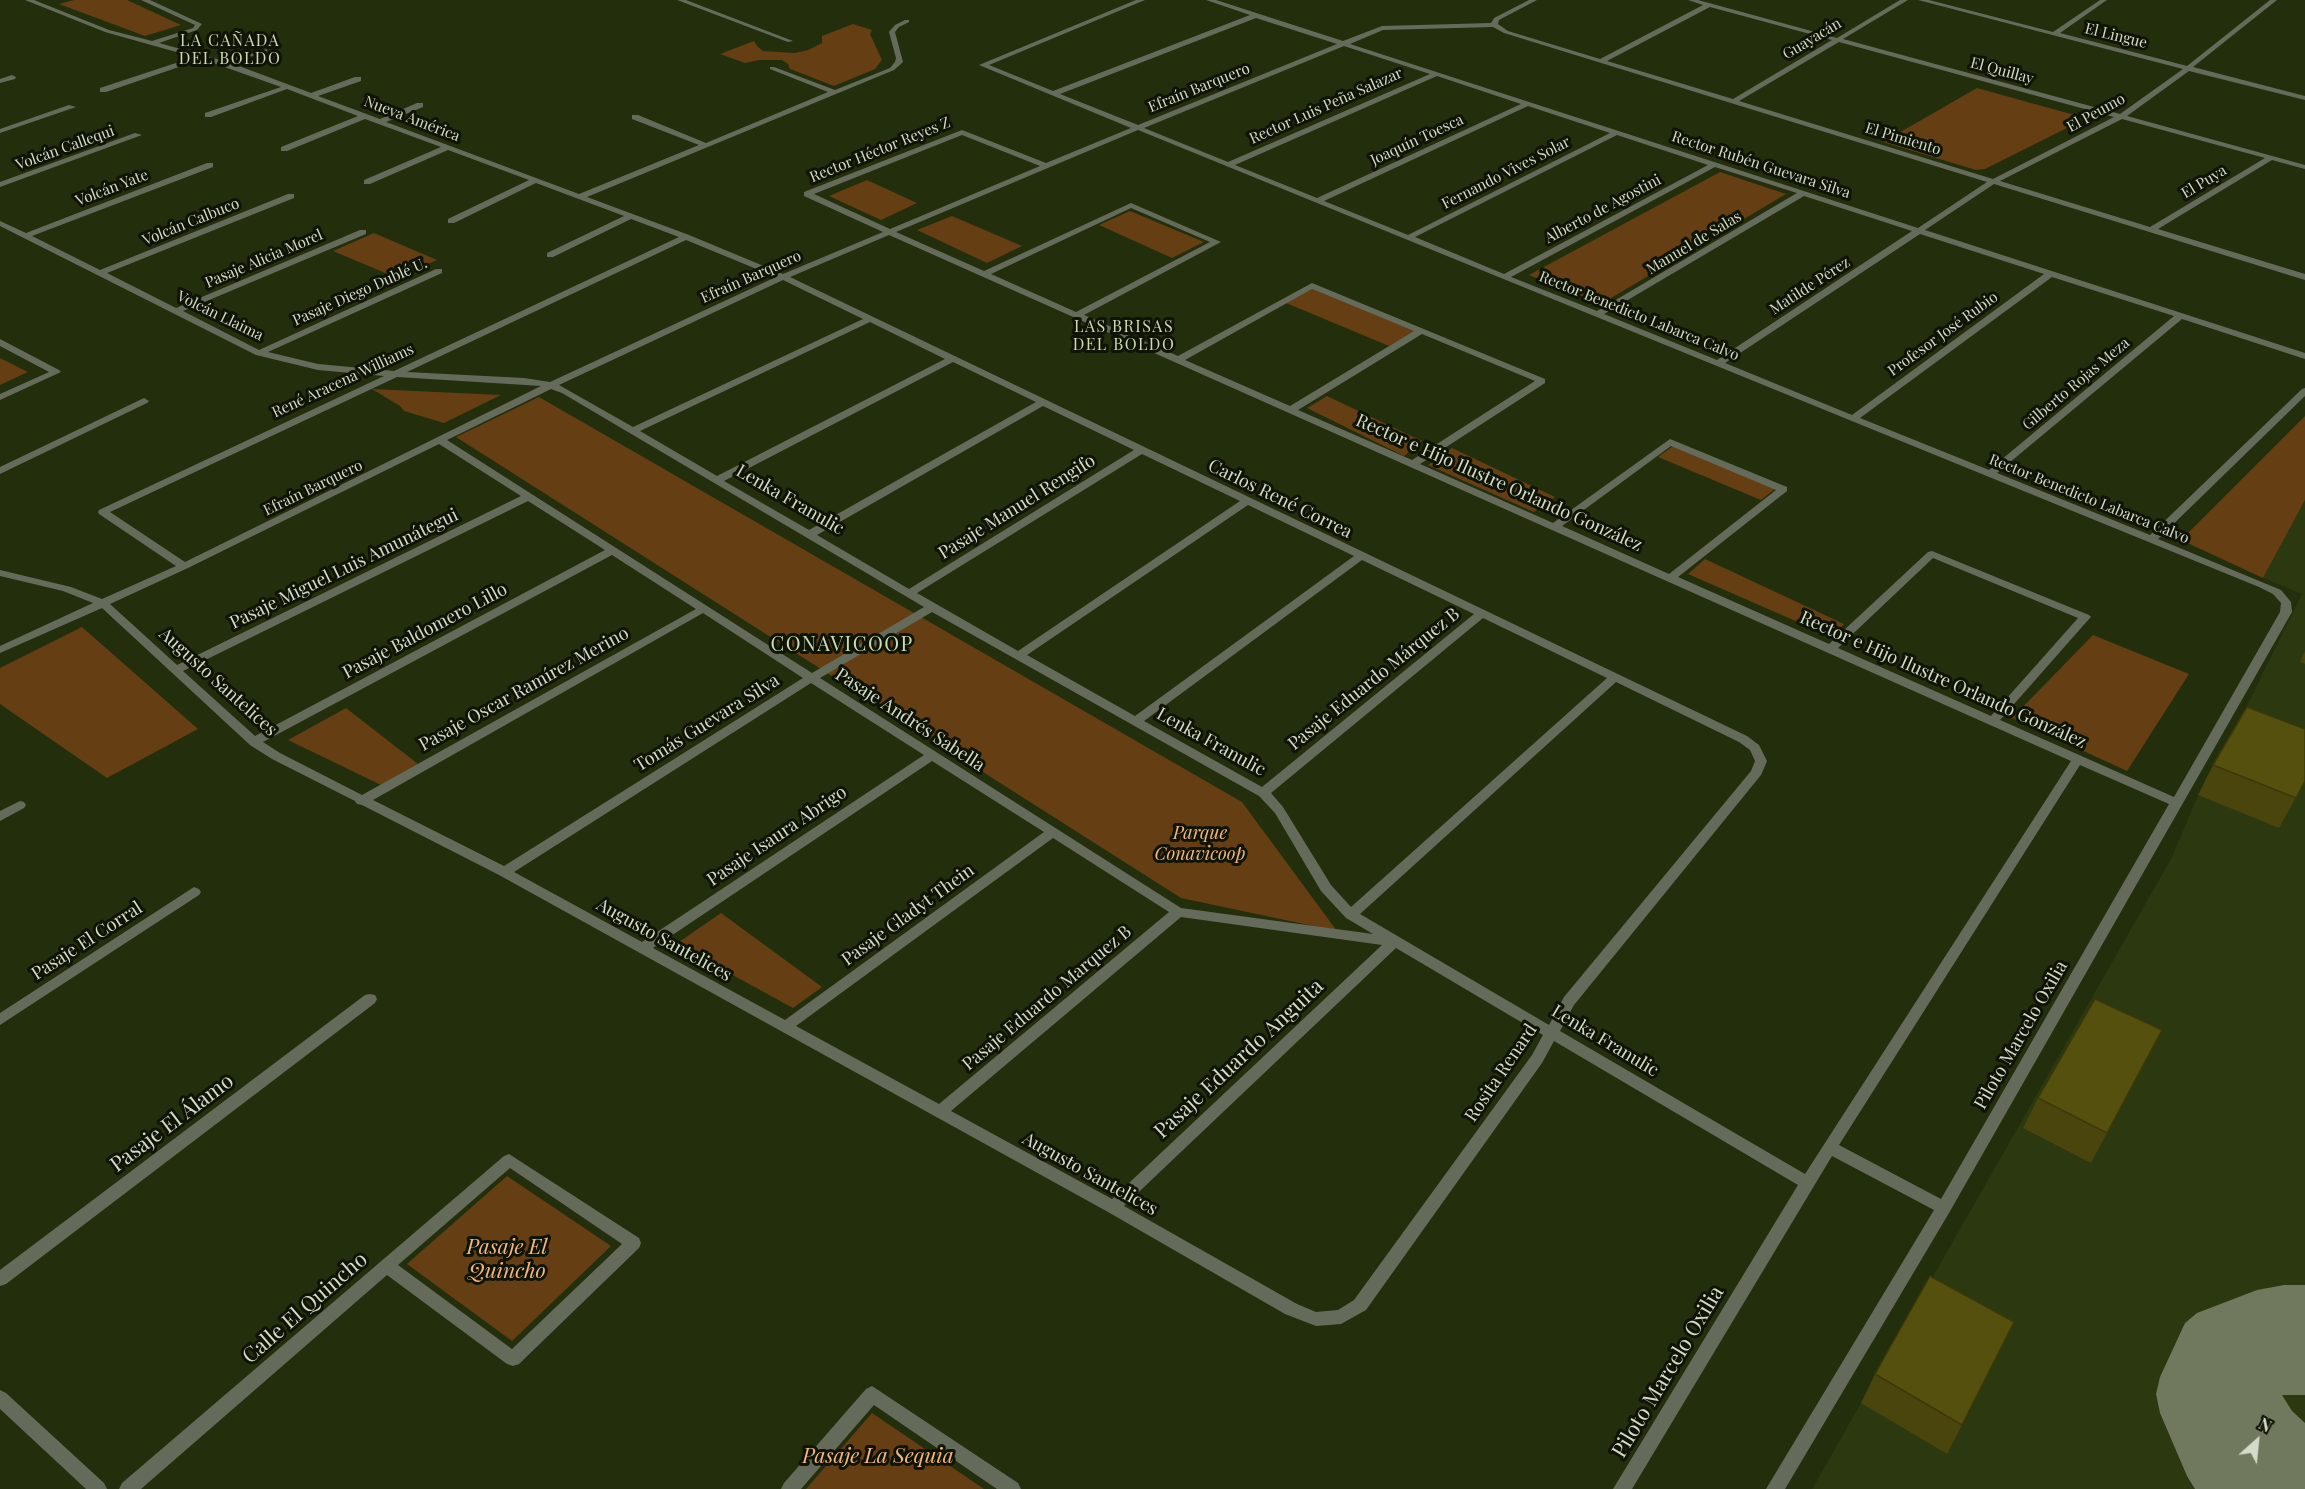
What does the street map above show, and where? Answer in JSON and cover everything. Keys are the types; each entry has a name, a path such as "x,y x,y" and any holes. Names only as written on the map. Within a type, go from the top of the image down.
{"street":[{"name":"Nueva América","path":"28,0 107,31 224,63 579,196 783,277"},
{"path":"39,4 54,0"},
{"path":"144,0 197,22 199,25 195,29 152,43"},
{"path":"680,0 790,41"},
{"name":"Rector Benedicto Labarca Calvo","path":"1142,0 983,65 2263,585 2282,597"},
{"name":"Rector Rubén Guevara Silva","path":"1209,0 2305,356"},
{"path":"1494,24 1496,19 1533,0"},
{"name":"El Quillay","path":"1691,0 2305,167"},
{"name":"Guayacán","path":"1733,102 1905,0"},
{"name":"El Lingue","path":"1921,0 2305,98"},
{"path":"2054,34 2104,0"},
{"name":"El Peumo","path":"1919,231 1994,181 2121,117 2274,0"},
{"path":"1601,61 1709,5"},
{"path":"1052,94 1257,15"},
{"path":"579,196 886,72 896,66 899,58 892,32 897,26 908,21"},
{"name":"Efraín Barquero","path":"0,650 184,566 551,385 783,277 1046,166 1378,30 1396,26 1494,24"},
{"name":"El Pimiento","path":"1494,24 1506,32 2305,277"},
{"path":"224,63 265,50"},
{"path":"103,90 201,57"},
{"path":"772,68 836,93"},
{"name":"Rector Luis Peña Salazar","path":"1228,165 1436,74"},
{"path":"0,81 12,77"},
{"path":"310,96 358,79"},
{"path":"208,115 287,87"},
{"name":"Joaquín Toesca","path":"1317,201 1528,103"},
{"path":"380,122 420,105"},
{"path":"0,131 72,106"},
{"path":"284,149 365,116"},
{"path":"635,117 705,145"},
{"name":"Rector Héctor Reyes Z","path":"807,194 962,132 1046,166"},
{"name":"Fernando Vives Solar","path":"1407,238 1617,132"},
{"name":"Volcán Callequi","path":"0,185 138,135"},
{"path":"367,182 448,147"},
{"name":"El Puya","path":"2151,230 2271,158"},
{"name":"Alberto de Agostini","path":"1504,278 1715,164"},
{"name":"Volcán Yate","path":"25,236 210,165"},
{"path":"451,221 536,180"},
{"name":"Manuel de Salas","path":"1598,315 1803,193"},
{"name":"Rector e Hijo Ilustre Orlando González","path":"807,194 2177,803"},
{"name":"Volcán Calbuco","path":"100,273 291,196"},
{"path":"984,274 1131,205 1217,242 1077,315"},
{"path":"550,255 631,216"},
{"name":"Volcán Llaima","path":"0,223 259,353 318,367 391,374 524,381 551,385"},
{"name":"Matilde Pérez","path":"1716,364 1919,231"},
{"name":"Pasaje Alicia Morel","path":"176,311 363,232"},
{"name":"René Aracena Williams","path":"184,566 103,512 391,374 686,237"},
{"name":"Pasaje Diego Dublé U.","path":"259,353 440,271"},
{"name":"Profesor José Rubio","path":"1852,419 2051,273"},
{"name":"Carlos René Correa","path":"783,277 1743,739 1759,754"},
{"path":"1178,360 1312,286 1542,381 1413,464"},
{"name":"Gilberto Rojas Meza","path":"1989,475 2181,315"},
{"path":"633,431 869,319"},
{"path":"1291,410 1421,331"},
{"path":"0,342 56,372 0,397"},
{"path":"718,480 952,359"},
{"name":"Lenka Franulic","path":"551,385 718,480 932,607 1263,793 1279,810 1326,888 1351,915 1807,1183"},
{"path":"2151,540 2305,391"},
{"path":"0,471 144,401"},
{"path":"810,534 1043,402"},
{"name":"Pasaje Andrés Sabella","path":"440,440 1178,912 1394,942"},
{"path":"1554,527 1670,442 1784,489 1670,578"},
{"name":"Pasaje Manuel Rengifo","path":"910,593 1141,450"},
{"name":"Pasaje Miguel Luis Amunátegui","path":"175,670 527,497"},
{"path":"1018,656 1246,501"},
{"name":"Pasaje Baldomero Lillo","path":"254,742 612,551"},
{"path":"1830,649 1932,554 2085,617 1993,721"},
{"path":"1134,722 1360,556"},
{"name":"Augusto Santelices","path":"0,573 67,589 104,604 254,742 276,756 504,872 1113,1207 1291,1310 1316,1319 1330,1319"},
{"name":"Piloto Marcelo Oxilia","path":"1775,1489 1944,1208 2286,612 2287,607 2282,597"},
{"name":"Tomás Guevara Silva","path":"504,872 811,678 932,607"},
{"name":"Pasaje Oscar Ramírez Merino","path":"361,801 704,609"},
{"name":"Pasaje Eduardo Márquez B","path":"1263,793 1481,614"},
{"path":"1351,915 1614,678"},
{"name":"Rosita Renard","path":"1330,1319 1341,1317 1360,1305 1538,1059 1569,1001 1757,772 1761,760 1759,754"},
{"name":"Pasaje Isaura Abrigo","path":"642,948 932,755"},
{"name":"Piloto Marcelo Oxilia","path":"1622,1489 1829,1147 2078,759"},
{"path":"0,818 20,806"},
{"name":"Pasaje Gladyt Thein","path":"785,1027 1053,832"},
{"name":"Pasaje El Corral","path":"0,1020 194,892"},
{"name":"Pasaje Eduardo Marquez B","path":"940,1112 1178,912"},
{"name":"Pasaje Eduardo Anguita","path":"1113,1207 1394,942"},
{"name":"Pasaje El Álamo","path":"0,1279 370,999"},
{"path":"1829,1147 1944,1208"},
{"name":"Calle El Quincho","path":"128,1489 388,1267 509,1160 633,1243 513,1359 388,1267"},
{"path":"790,1489 873,1394 1012,1489"},
{"path":"0,1398 98,1489"}],"shaded area":[{"path":"2305,500 2305,1489 1812,1489 2172,857 2198,795 2232,736 2302,594 2263,578"}],"green space":[{"path":"74,0 127,0 181,25 145,36 59,4"},
{"path":"853,24 872,30 870,34 882,60 875,69 834,86 790,69 788,64 782,60 759,60 745,63 720,54 754,41 763,51 795,53 822,43 822,36"},
{"path":"1977,88 2078,116 2081,121 1985,169 1976,170 1883,142"},
{"path":"1720,172 1786,194 1601,304 1529,275"},
{"path":"867,180 917,203 881,220 829,196"},
{"path":"1130,211 1204,242 1172,258 1099,225"},
{"path":"952,216 1022,246 987,263 917,230"},
{"path":"374,233 437,260 397,278 333,251"},
{"path":"1312,289 1415,331 1389,346 1286,303"},
{"path":"0,358 28,372 0,385"},
{"path":"372,389 501,395 444,423 404,411 400,406"},
{"path":"1327,396 1422,441 1404,456 1307,408"},
{"name":"Parque Conavicoop","path":"539,397 1242,802 1337,931 1181,898 456,437"},
{"path":"2305,416 2305,500 2263,578 2181,540"},
{"path":"1673,446 1775,489 1761,500 1658,457"},
{"path":"1452,448 1555,497 1534,512 1428,465"},
{"path":"1705,559 1844,624 1832,637 1688,574"},
{"path":"82,627 198,729 107,778 0,704 0,668"},
{"path":"2093,635 2189,674 2127,771 2012,718"},
{"path":"346,708 418,764 381,785 288,740"},
{"path":"721,913 822,987 793,1008 676,944"},
{"name":"Pasaje El Quincho","path":"507,1176 611,1246 512,1341 407,1264"},
{"name":"Pasaje La Sequia","path":"872,1413 984,1489 806,1489"}],"building":[{"path":"2247,707 2305,729 2305,781 2296,798 2213,765"},
{"path":"2095,999 2162,1030 2107,1133 2038,1098"},
{"path":"1930,1276 2014,1322 1962,1425 1875,1374"}],"taxiway":[{"path":"2290,1489 2246,1454 2232,1434 2223,1413 2219,1394 2222,1377 2229,1363 2241,1352 2257,1345 2284,1340 2305,1340"}],"district":[{"name":"LA CAÑADA DEL BOLDO","path":"230,50"},
{"name":"LAS BRISAS DEL BOLDO","path":"1124,336"},
{"name":"CONAVICOOP","path":"842,645"}]}
